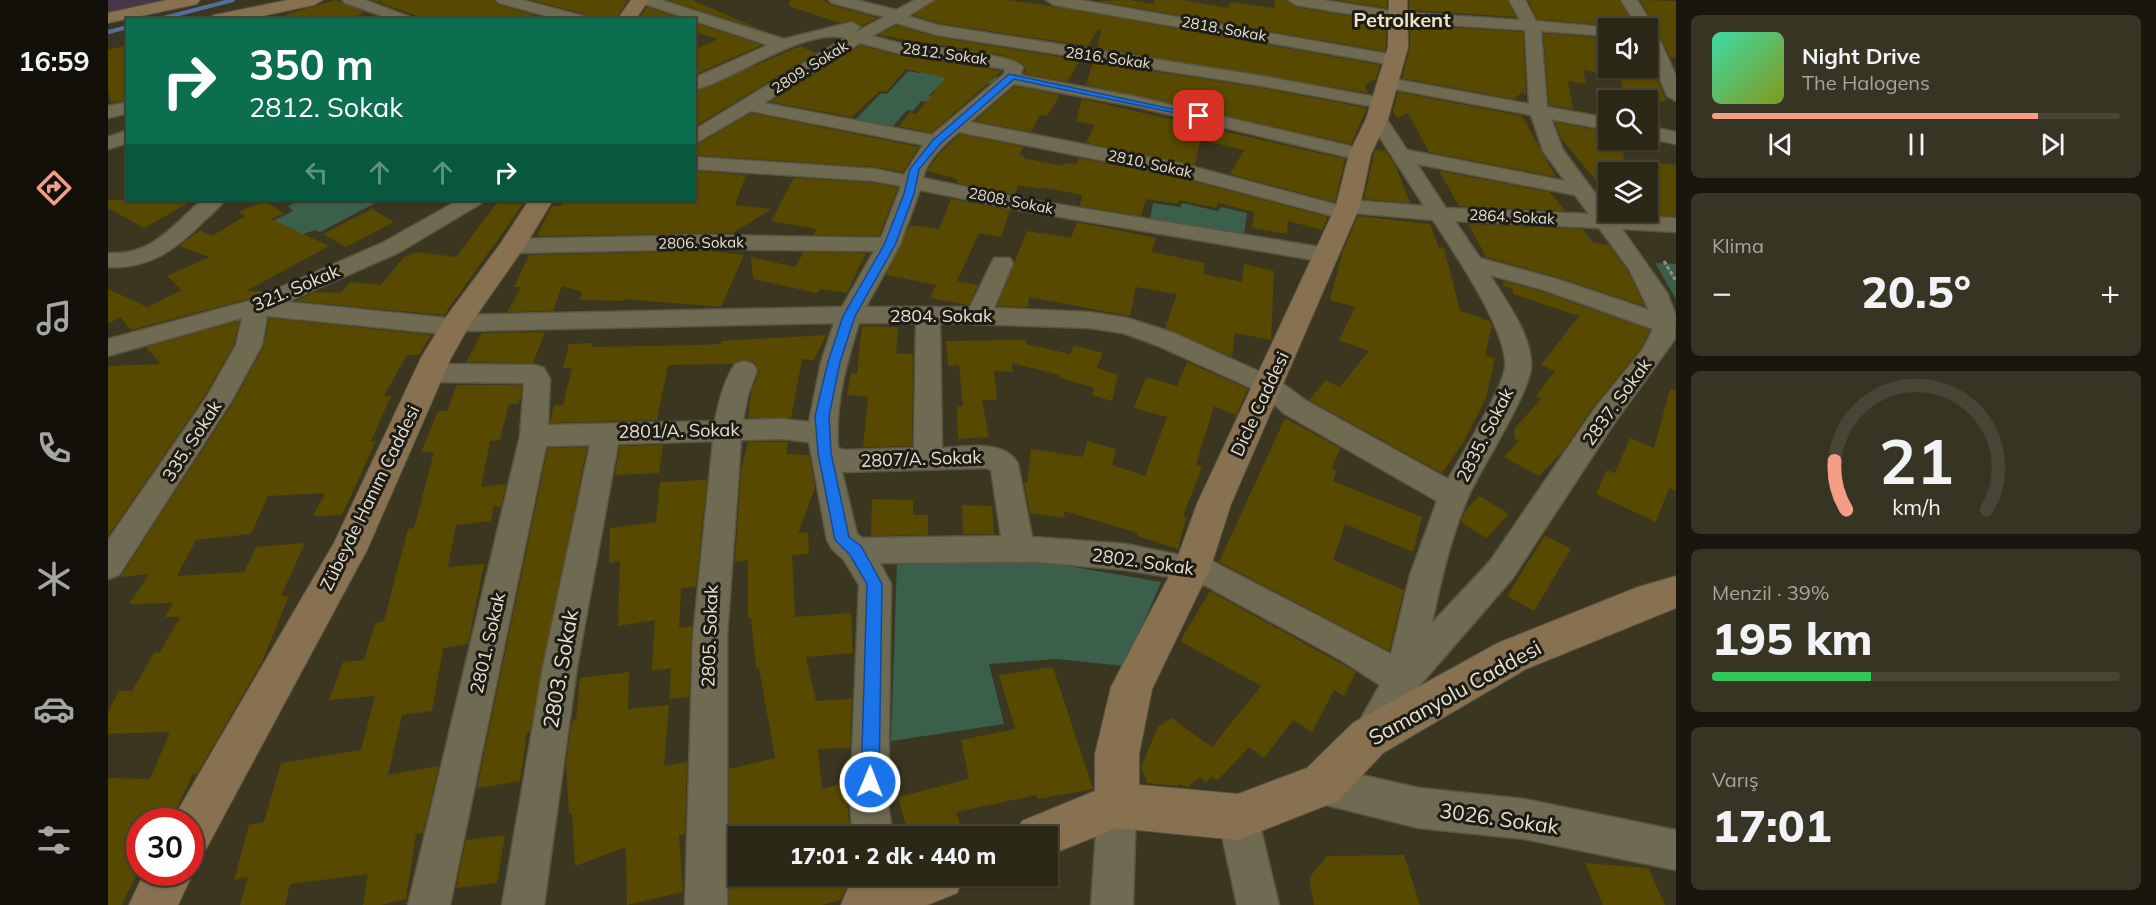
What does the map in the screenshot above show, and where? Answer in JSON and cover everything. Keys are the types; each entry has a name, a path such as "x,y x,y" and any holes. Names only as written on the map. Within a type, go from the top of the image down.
{"street":[{"path":"108,18 191,0"},
{"path":"232,18 251,16 314,0"},
{"path":"350,0 405,18"},
{"path":"504,0 573,18"},
{"path":"627,18 640,0"},
{"path":"646,0 783,44"},
{"name":"2816. Sokak","path":"837,0 885,11 890,18 957,33 1256,80 1385,91"},
{"name":"2809. Sokak","path":"696,137 890,18 926,0"},
{"name":"2818. Sokak","path":"1054,0 1385,91"},
{"path":"1296,0 1598,37"},
{"path":"1517,0 1533,30 1538,109 1553,152 1598,212"},
{"path":"1629,0 1642,18"},
{"name":"Dicle Caddesi","path":"1117,805 1117,754 1132,687 1192,569 1214,504 1269,387 1346,209 1360,154 1385,91 1398,47 1398,13"},
{"path":"696,84 783,44 890,18"},
{"path":"1533,30 1598,31"},
{"name":"2812. Sokak","path":"836,31 898,48 1001,62 1014,67 1012,76 1243,125 1360,154"},
{"path":"1658,47 1676,96"},
{"path":"872,826 869,804 875,584 855,551 843,540 824,444 822,416 834,362 849,316 889,245 915,169 945,133 1012,76"},
{"path":"1385,91 1538,109 1598,122"},
{"name":"2835. Sokak","path":"1368,738 1403,680 1426,575 1454,496 1505,400 1518,368 1513,337 1472,262 1402,155 1385,91"},
{"name":"2810. Sokak","path":"749,105 1183,170 1346,209"},
{"path":"108,111 126,107"},
{"path":"1658,134 1676,138"},
{"path":"1402,155 1581,190"},
{"name":"2808. Sokak","path":"696,163 838,171 912,182 1019,204 1326,255"},
{"path":"108,260 127,262 160,249 175,238 213,201"},
{"name":"321. Sokak","path":"110,345 256,307 390,248 471,201"},
{"name":"Zübeyde Hanım Caddesi","path":"204,809 349,550 430,373 455,325 512,246 540,201"},
{"name":"2864. Sokak","path":"1346,209 1598,222"},
{"path":"1606,222 1655,293 1667,325"},
{"name":"2864. Sokak","path":"1606,222 1676,225"},
{"name":"2806. Sokak","path":"512,246 709,242 889,245"},
{"path":"1472,262 1552,285 1667,325"},
{"path":"979,315 1002,263"},
{"name":"2804. Sokak","path":"256,307 455,325 742,315 979,315 1089,320 1127,326 1165,339 1269,387 1295,407 1454,496"},
{"name":"335. Sokak","path":"108,567 219,400 249,345 256,307"},
{"path":"928,316 928,460"},
{"name":"2837. Sokak","path":"1403,680 1501,570 1605,415 1652,355 1667,325"},
{"name":"2805. Sokak","path":"706,905 706,770 713,563 729,430 739,379 744,370"},
{"name":"2801. Sokak","path":"429,905 534,436 537,379 535,374 430,373"},
{"name":"2801/A. Sokak","path":"534,436 799,430 824,444"},
{"name":"2803. Sokak","path":"522,905 560,668 606,433"},
{"name":"2807/A. Sokak","path":"824,444 842,461 990,457 1004,464 1019,549"},
{"name":"2802. Sokak","path":"855,551 1019,549 1135,558 1214,574 1353,649 1403,680"},
{"name":"Samanyolu Caddesi","path":"1058,829 1117,805 1238,817 1322,785 1368,738 1512,656 1651,599 1676,592"},
{"name":"3026. Sokak","path":"1322,785 1419,808 1524,819 1676,850"},
{"path":"1112,905 1117,805"},
{"path":"1238,817 1258,905"},
{"path":"153,905 162,886"},
{"path":"874,894 903,886"}],"path":[{"path":"1664,261 1676,281"}],"shaded area":[{"path":"108,0 162,0 108,14"}],"green space":[{"path":"926,67 947,67 1001,78 996,84 981,82 967,91 939,86 929,96 958,102 953,108 921,101 913,111 907,110 890,130 854,121 881,93 887,94 908,71 919,73"},
{"path":"299,201 379,201 320,232 315,230 269,246 242,236 293,211 288,206"},
{"path":"1153,203 1180,207 1182,203 1218,211 1221,207 1247,213 1244,235 1150,219"},
{"path":"1655,263 1676,264 1676,299"},
{"path":"897,563 1051,563 1161,582 1125,666 1056,659 989,664 1004,724 891,741"}],"building":[{"path":"336,0 364,12 356,18 287,18 287,14"},
{"path":"381,0 494,0 498,5 534,15 529,18 422,18 381,3"},
{"path":"531,0 628,0 616,18 591,18 588,15"},
{"path":"668,0 692,0 762,30"},
{"path":"790,0 824,0 831,5 878,18 862,26 851,20 840,23 789,6"},
{"path":"936,0 1007,0 1051,6 1380,65 1375,81 1374,79 1365,85 1368,93 1097,48 1101,31 1098,29 1088,46 938,23 913,15"},
{"path":"1130,0 1153,4 1155,0 1183,0 1228,8 1231,2 1274,8 1275,0 1286,0 1296,7 1386,22 1386,47 1384,51 1097,1"},
{"path":"1337,0 1387,0 1387,8"},
{"path":"1409,0 1507,0 1516,17 1409,10"},
{"path":"1528,0 1619,0 1630,18 1598,18 1598,25 1537,19"},
{"path":"1640,0 1676,1 1676,58 1670,57 1658,30 1658,18 1651,18"},
{"path":"647,7 678,18 639,18"},
{"path":"696,24 762,45 696,74 696,49 718,39 696,33"},
{"path":"896,25 937,37 1080,60 1067,82 1026,74 1024,65 1002,55 878,35"},
{"path":"1410,25 1523,32 1526,96 1523,92 1513,99 1402,78 1410,48"},
{"path":"1543,33 1598,38 1598,72 1583,70 1586,84 1568,81 1573,109 1549,105"},
{"path":"860,45 898,55 1002,71 931,133 899,126 910,112 916,114 946,78 906,69 886,92 880,91 852,117 770,102"},
{"path":"126,46 126,100 111,103 108,89 108,50"},
{"path":"800,46 816,53 696,126 696,91"},
{"path":"1093,62 1256,87 1367,108 1351,144 1086,85"},
{"path":"1620,78 1657,78 1666,101 1658,101 1658,90 1623,90"},
{"path":"1015,86 1060,95 1047,116 1040,115 1031,132 975,121"},
{"path":"1398,92 1522,116 1556,177 1429,152 1408,113 1397,118 1393,111"},
{"path":"1082,99 1345,159 1335,202 1230,174 1244,150 1200,140 1195,165 1086,143 1095,125 1076,121"},
{"path":"751,113 919,147 903,172 875,167 696,155 696,145"},
{"path":"1555,122 1598,130 1598,150 1623,150 1624,162 1598,162 1598,183 1561,138"},
{"path":"960,134 1023,147 1019,155 1024,156 1023,158 1064,166 1065,163 1076,164 1079,158 1180,178 1328,217 1322,230 1288,221 1287,234 1252,228 1254,212 1218,203 1216,208 1179,200 1178,204 1146,199 1141,216 1080,206 1082,195 1018,185 1015,195 957,183 958,180 951,177 927,171 939,154"},
{"path":"1375,150 1386,151 1396,167 1410,203 1364,199"},
{"path":"1658,163 1676,165 1676,216 1658,215"},
{"path":"696,171 746,175 735,205 771,209 733,233 537,236 552,206 561,206 564,201 696,201"},
{"path":"1439,171 1549,192 1566,211 1459,206"},
{"path":"794,178 875,183 898,188 879,236 814,235 816,230 812,228 771,221"},
{"path":"951,199 1010,210 1001,237 979,233 957,281 978,285 969,305 930,298 936,285 886,275 910,225 939,229"},
{"path":"108,200 192,201 144,228 108,208"},
{"path":"264,201 284,213 271,219 329,246 246,291 266,291 248,299 131,330 120,317 108,324 108,289 147,307 182,290 167,276 209,257 179,246 200,230 212,236 245,216 239,212"},
{"path":"497,203 523,204 444,315 296,301 315,292 341,293 350,282 381,285 404,257 416,252 456,257"},
{"path":"372,209 394,222 346,247 323,234"},
{"path":"1358,216 1430,224 1439,248 1444,248 1460,311 1490,321 1492,326 1485,355 1495,358 1486,398 1463,443 1442,473 1309,400 1326,380 1340,387 1369,351 1339,340 1355,307 1330,300 1343,251"},
{"path":"1077,222 1156,238 1152,252 1205,263 1203,274 1242,282 1244,264 1274,271 1271,340 1235,333 1232,357 1165,328 1177,294 1136,287 1130,316 1029,297 1028,307 997,306 1027,231 1071,238"},
{"path":"1468,224 1582,229 1594,243 1609,245 1627,270 1645,306 1561,278 1486,257"},
{"path":"709,251 744,255 721,307 624,299 623,301 580,300 582,292 562,286 553,311 507,312 521,287 514,287 529,255"},
{"path":"804,252 866,253 847,293 820,289 817,293 753,279 751,257 795,267"},
{"path":"1504,281 1543,292 1650,330 1641,348 1593,407 1563,451 1539,476 1504,457 1519,441 1514,438 1514,429 1541,399 1536,396 1555,371 1541,365 1579,316 1513,294 1513,289 1503,286"},
{"path":"269,318 431,335 419,355 407,355 384,396 391,396 371,441 376,441 342,515 313,516 325,493 268,496 251,534 196,540 177,576 244,572 256,547 305,543 281,596 289,596 262,662 197,774 193,774 177,808 126,808 126,886 131,886 122,905 108,905 108,778 150,779 170,732 108,734 108,712 119,691 132,691 154,653 160,652 180,617 165,617 173,603 129,604 149,574 120,577 234,401 264,346"},
{"path":"239,321 234,344 206,394 108,536 108,366 161,364 146,347"},
{"path":"862,326 898,327 896,353 913,354 912,446 863,447 868,397 847,395 851,373 857,373"},
{"path":"545,332 533,363 466,362 482,333"},
{"path":"826,335 814,360 802,359 791,418 748,418 751,393 759,371 755,362 743,359 733,364 668,365 657,420 550,423 554,405 563,405 572,368 563,368 569,344 593,343 592,347 700,345 721,344 721,341"},
{"path":"1026,340 1026,344 1070,354 1074,345 1103,353 1097,368 1118,375 1112,401 1092,395 1094,388 1058,377 1060,375 1012,363 1013,372 994,371 997,400 982,400 989,437 958,439 957,407 963,406 959,365 948,366 946,341"},
{"path":"1187,362 1248,389 1236,415 1214,406 1196,465 1202,467 1183,516 1186,517 1178,549 1137,536 1138,533 1064,511 1064,518 1030,513 1024,482 1027,483 1031,449 1083,457 1087,441 1116,449 1112,465 1145,476 1167,417 1134,408 1146,377 1177,386"},
{"path":"457,385 522,385 518,404 509,404 500,440 490,441 481,487 506,484 501,507 494,506 491,521 456,525 448,567 484,564 468,644 443,648 432,711 402,715 388,775 439,766 423,833 416,834 406,899 381,905 363,905 368,874 290,884 285,905 240,905 248,877 234,880 249,825 264,822 281,763 361,750 375,696 329,700 343,662 364,660 375,623 384,621 408,529 414,528 434,452 421,452 438,411 447,411"},
{"path":"1670,389 1676,390 1676,491 1669,488 1656,522 1596,494 1607,470 1615,473 1630,438 1654,448"},
{"path":"1285,418 1340,448 1332,468 1337,470 1333,481 1422,517 1413,552 1345,524 1333,560 1404,590 1389,651 1219,562"},
{"path":"748,442 788,442 786,454 809,455 815,488 798,533 808,532 809,554 792,555 795,617 851,613 853,653 806,657 816,701 852,699 850,748 818,749 822,789 845,783 849,826 729,826 729,769 775,758 759,668 756,668 751,618 748,618 748,560 735,562 741,471"},
{"path":"663,445 659,473 615,475 620,446"},
{"path":"587,447 530,731 527,732 520,781 477,788 548,448"},
{"path":"707,480 696,586 681,589 679,628 692,626 689,697 669,699 671,668 652,671 655,620 618,626 620,561 609,563 610,528 656,522 660,482"},
{"path":"1479,496 1509,514 1486,538 1461,522 1465,511"},
{"path":"872,499 913,500 913,515 928,515 928,535 871,536"},
{"path":"962,505 992,506 994,534 963,534"},
{"path":"1545,535 1571,549 1534,611 1507,596"},
{"path":"1210,591 1356,672 1344,696 1334,690 1312,732 1293,720 1264,758 1249,747 1218,780 1211,777 1206,783 1199,777 1188,787 1179,784 1177,786 1147,783 1141,767 1158,727 1171,718 1212,747 1261,686 1180,641"},
{"path":"1053,667 1093,789 1038,799 1037,795 956,812 960,826 906,826 898,797 969,779 961,740 1015,729 999,675"},
{"path":"629,672 628,709 669,705 664,766 687,762 685,834 679,835 683,892 627,905 626,847 575,866 566,763 572,721 576,720 580,678"},
{"path":"505,835 497,883 456,888 466,840"},
{"path":"1404,855 1420,905 1314,905 1309,878 1327,856"},
{"path":"1585,863 1648,868 1665,905 1603,905"},
{"path":"729,886 847,886 841,900 822,905 729,905"}],"waterway":[{"path":"164,18 233,0"},
{"path":"108,32 126,28"}],"district":[{"name":"Petrolkent","path":"1402,20"}],"route":[{"path":"870,782 875,584 855,551 843,540 824,453 822,416 834,362 849,316 889,245 909,194 915,169 936,142 1012,76 1020,80 1199,116"}]}
